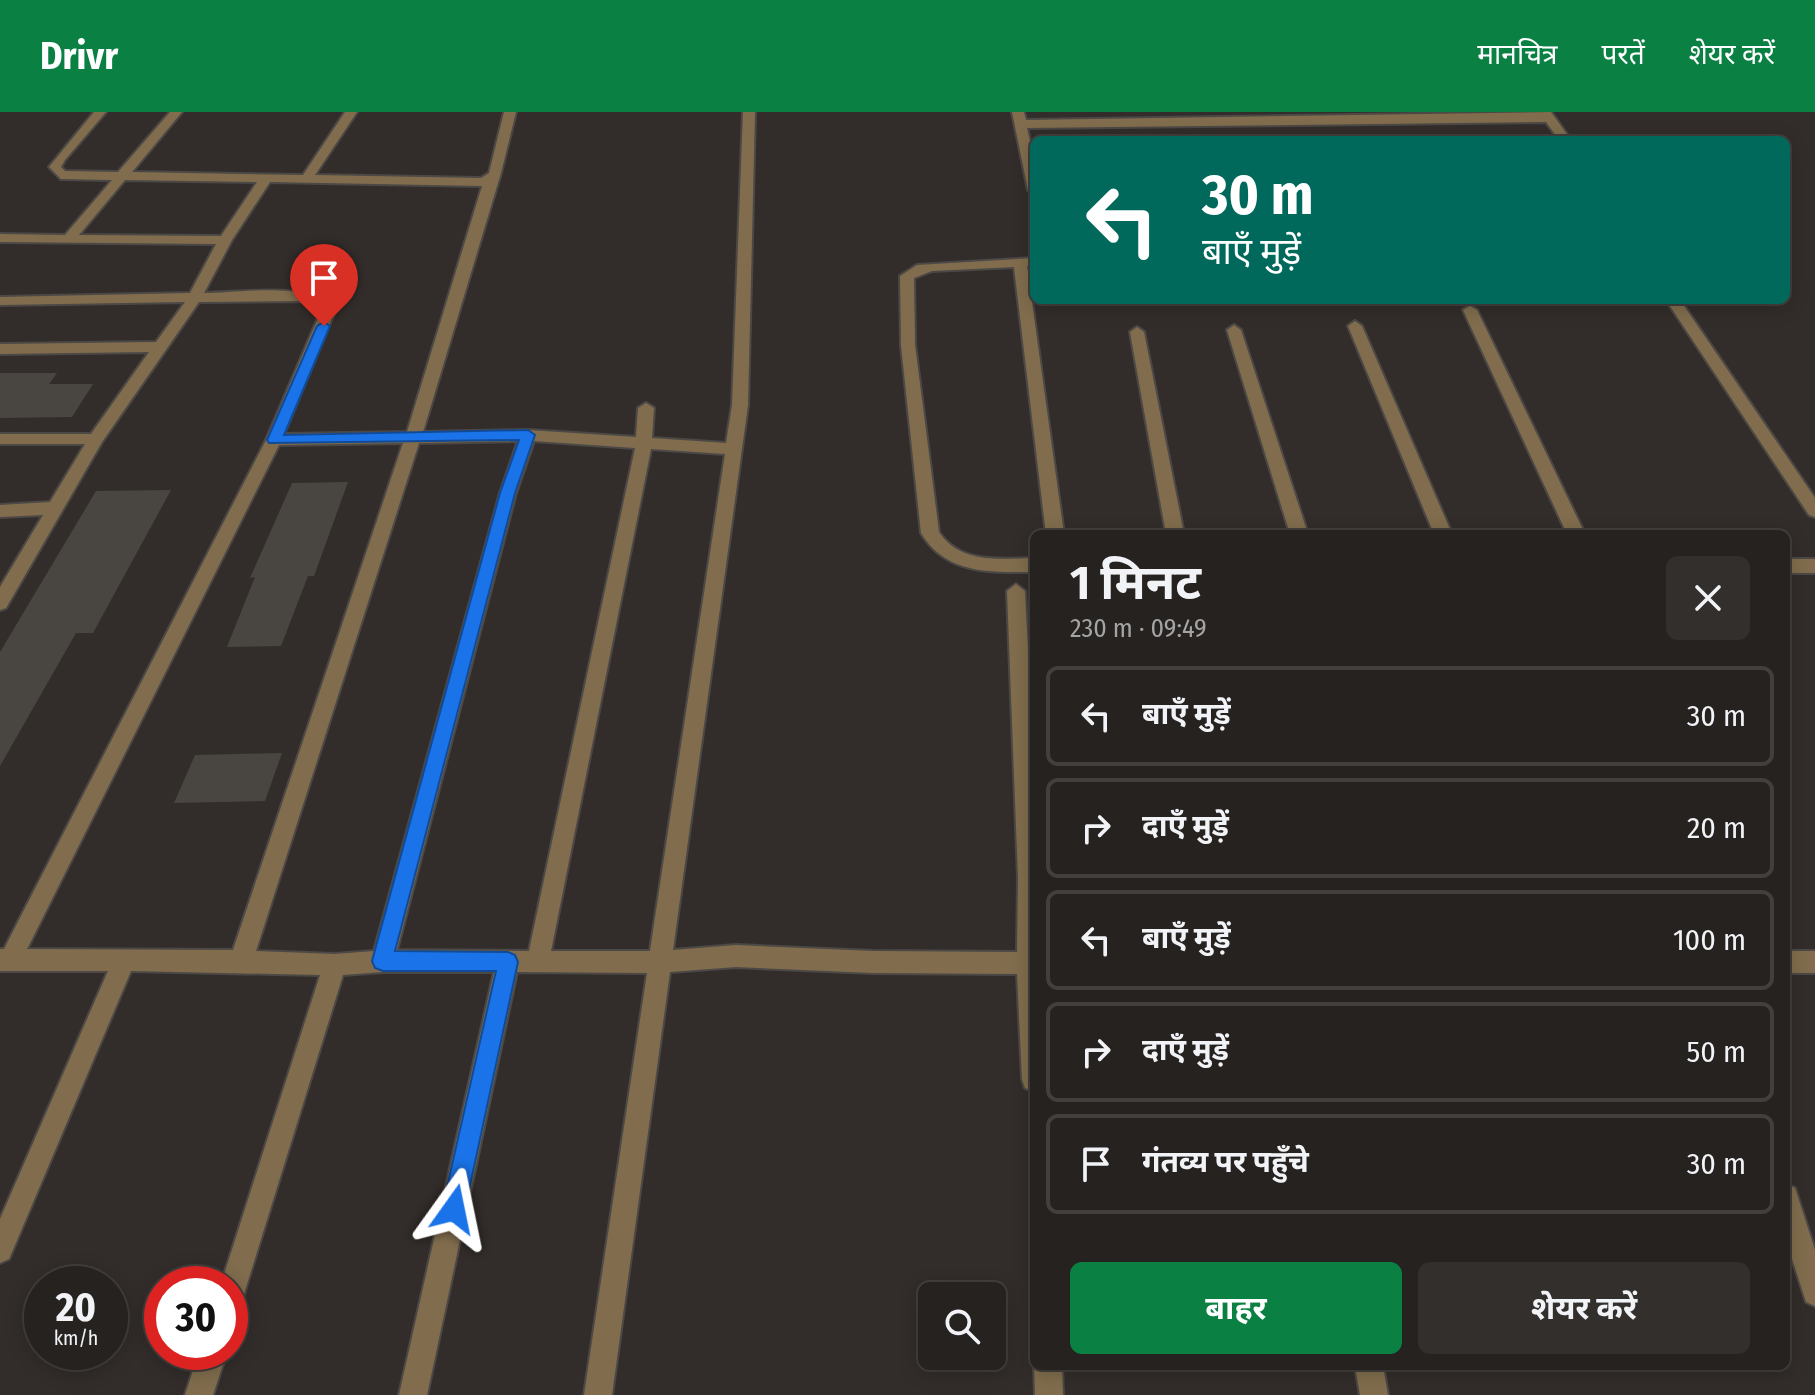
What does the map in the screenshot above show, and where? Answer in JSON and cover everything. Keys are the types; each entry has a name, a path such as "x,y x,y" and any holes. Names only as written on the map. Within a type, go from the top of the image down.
{"street":[{"path":"100,112 59,159 56,172 73,177 122,179 470,183 491,179"},
{"path":"70,237 176,112"},
{"path":"306,180 351,112"},
{"path":"241,961 413,437 495,173 510,112"},
{"path":"598,1395 740,405 749,112"},
{"path":"1030,156 1019,118 1547,115 1562,136"},
{"path":"0,603 96,439 194,299 225,240 265,180"},
{"path":"0,238 225,240"},
{"path":"1030,292 1027,263 917,269 907,276 908,345 927,514 935,544 959,561 1030,565"},
{"path":"0,301 310,297 322,302 328,311 274,440 5,960 241,961 335,965 383,961 660,962 736,956 873,962 1030,963"},
{"path":"1031,304 1055,530"},
{"path":"1676,304 1815,511"},
{"path":"1470,310 1574,530"},
{"path":"1355,326 1441,530"},
{"path":"1234,330 1298,530"},
{"path":"1137,332 1174,530"},
{"path":"0,349 161,347"},
{"path":"538,961 644,444 646,408"},
{"path":"274,440 528,435 733,449"},
{"path":"383,961 508,493 528,435"},
{"path":"0,439 96,439"},
{"path":"0,511 56,508"},
{"path":"1790,566 1815,566"},
{"path":"1016,591 1030,920"},
{"path":"0,1250 124,960"},
{"path":"413,1395 508,962"},
{"path":"1790,962 1815,962"},
{"path":"240,1266 335,965"},
{"path":"1790,1210 1815,1293"},
{"path":"199,1395 207,1370"},
{"path":"1048,1370 1049,1395"},
{"path":"1370,1370 1374,1395"}],"building":[{"path":"0,373 57,373 49,384 93,384 72,417 0,418"},
{"path":"348,482 314,576 308,576 281,646 227,647 255,577 250,578 292,483"},
{"path":"171,490 93,633 76,633 0,766 0,652 96,491"},
{"path":"282,753 265,801 174,803 195,755"}],"route":[{"path":"324,326 274,440 528,435 508,493 383,961 508,962 454,1209"}]}
